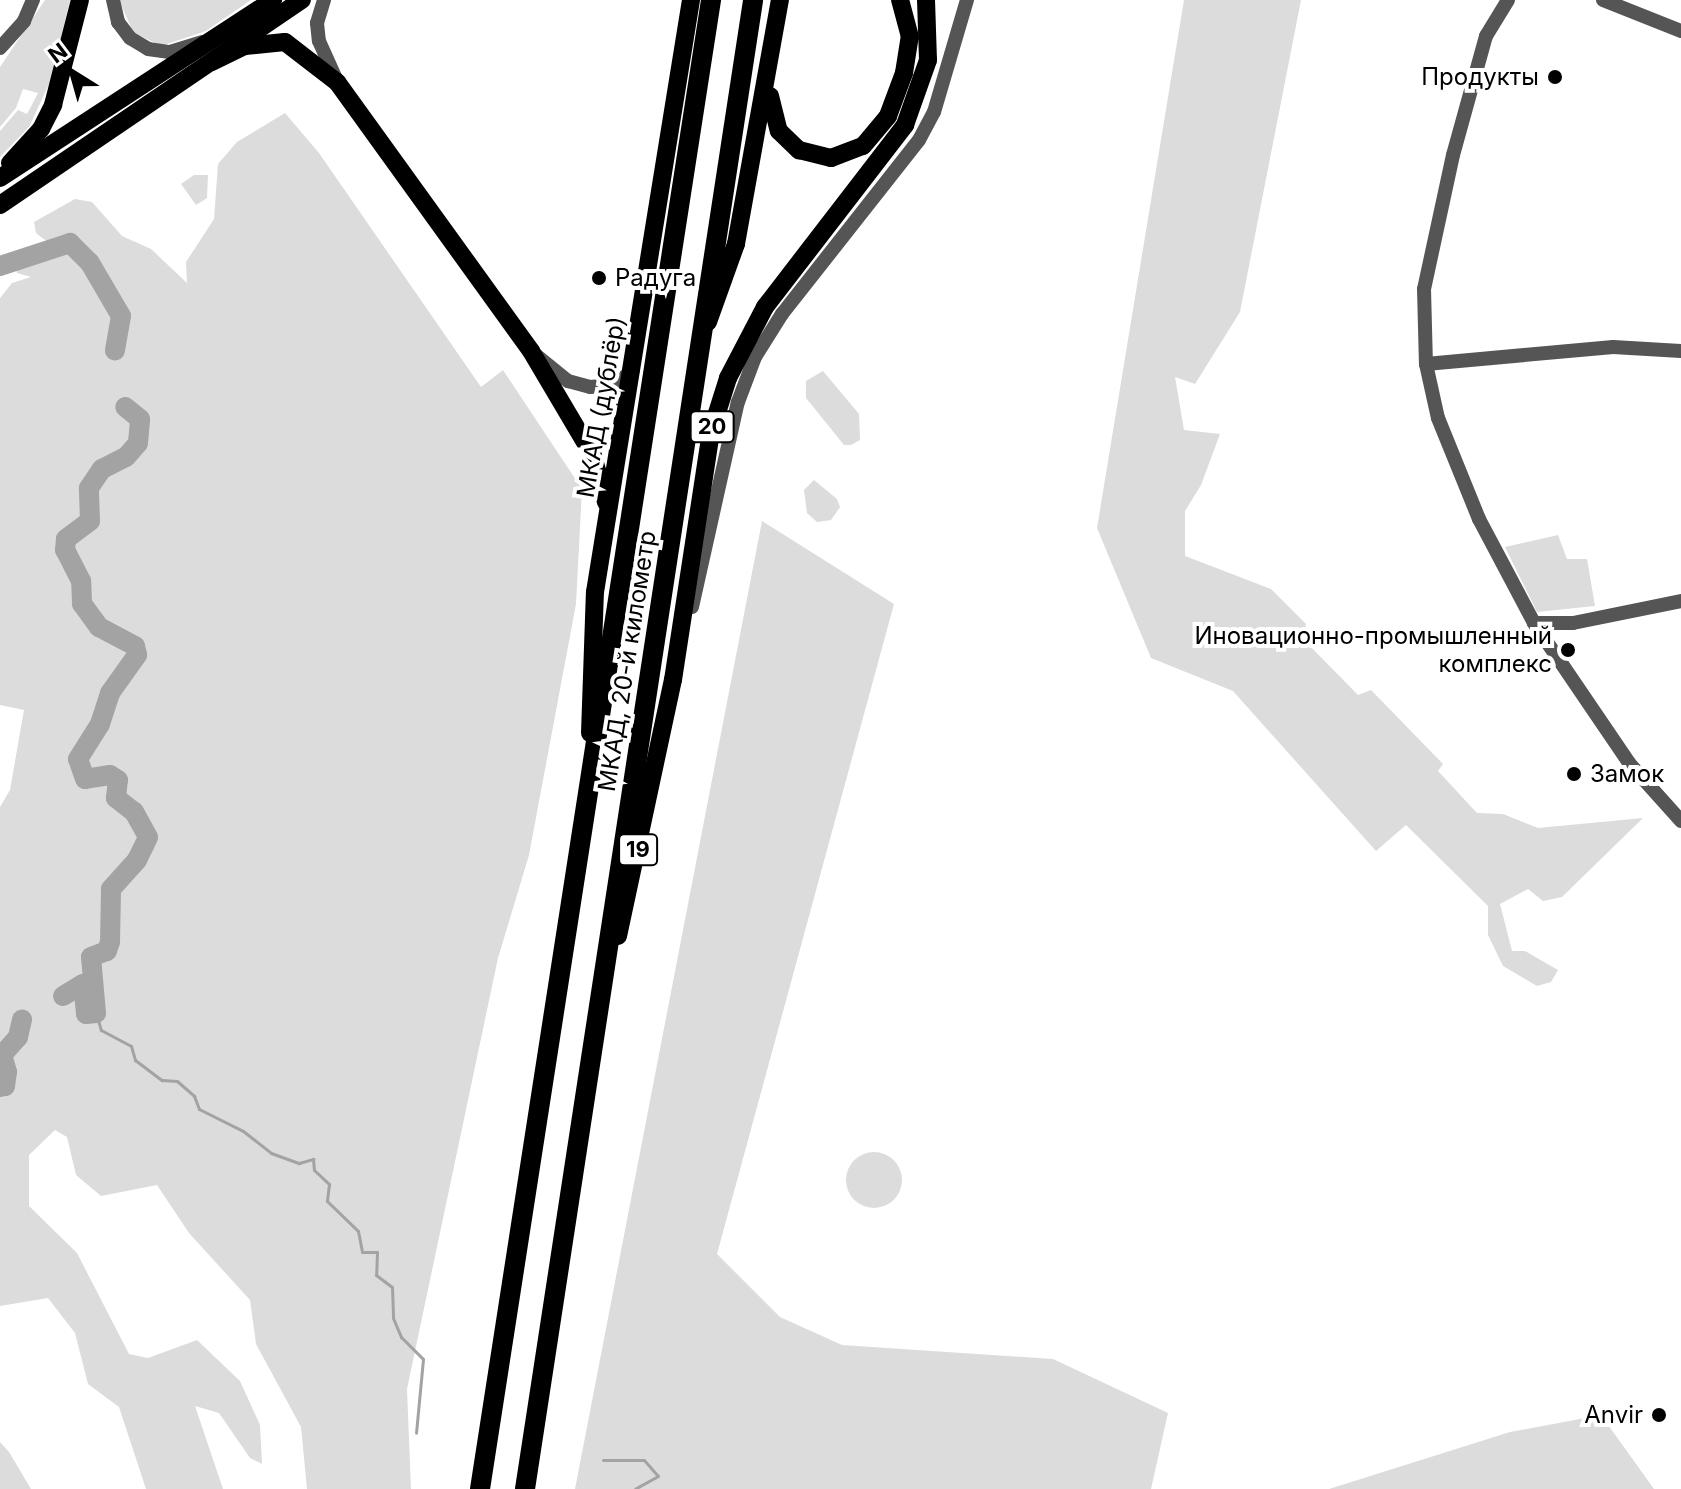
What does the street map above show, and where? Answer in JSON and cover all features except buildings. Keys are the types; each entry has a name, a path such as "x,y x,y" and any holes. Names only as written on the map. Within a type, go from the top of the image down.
{"highway":[{"name":"МКАД, 20-й километр","path":"480,1489 589,777 670,288 711,0"},
{"name":"МКАД, 20-й километр","path":"525,1489 753,0"}],"main road":[{"path":"0,171 41,129 53,105 80,0"},
{"path":"0,178 273,0"},
{"path":"0,205 302,0"},
{"name":"МКАД (дублёр)","path":"589,777 595,592 691,0"},
{"path":"702,336 736,244 780,0"},
{"path":"768,69 773,117 787,141 814,156 852,153 876,132 897,96 910,37 900,0"},
{"name":"20","path":"673,680 711,432 736,353 765,307 897,136 917,100 928,60 926,0"},
{"path":"212,62 245,46 285,42 317,62 337,82 531,351 593,456 607,510"},
{"name":"19","path":"599,1019 673,680"}],"street":[{"path":"0,48 24,21 33,0"},
{"path":"113,0 118,22 130,38 148,49 170,52 222,35"},
{"path":"324,0 317,23 319,41 337,82"},
{"name":"19","path":"673,680 738,402 755,357 782,314 919,140 934,112 967,0"},
{"path":"1508,0 1486,36 1450,169 1424,289 1426,364 1438,418 1479,519 1534,623 1629,763 1681,821"},
{"path":"1603,0 1681,31"},
{"path":"1426,364 1600,347 1681,351"},
{"path":"531,351 578,385 613,385 633,371"},
{"path":"1534,623 1573,623 1681,601"}],"shaded area":[{"path":"45,0 70,0 51,80 29,127 0,157 0,131 18,110 27,114 38,93 23,89 16,108 0,127 0,67"},
{"path":"119,0 251,0 206,31 161,46 133,32"},
{"path":"1184,0 1301,0 1240,312 1195,384 1175,377 1184,430 1220,434 1201,485 1185,511 1185,556 1271,589 1306,624 1303,639 1358,695 1371,690 1443,764 1438,771 1477,813 1503,814 1538,828 1643,818 1562,897 1543,901 1528,889 1500,904 1512,951 1525,951 1558,970 1551,982 1537,986 1503,966 1488,935 1488,906 1406,825 1376,851 1233,691 1151,658 1097,528"},
{"path":"285,113 319,153 481,387 503,370 582,489 576,604 529,855 498,958 407,1389 411,1489 307,1489 301,1427 256,1344 250,1300 189,1233 157,1185 101,1196 76,1175 67,1137 55,1130 29,1155 29,1206 77,1253 129,1354 148,1358 197,1340 240,1381 260,1425 262,1464 250,1458 219,1413 195,1406 223,1489 146,1489 119,1407 88,1384 75,1333 48,1298 0,1306 0,807 10,790 24,710 0,705 0,298 12,283 31,277 17,273 16,266 48,252 49,243 36,233 34,222 75,199 92,202 122,236 151,249 187,283 186,262 214,219 218,164 237,142"},
{"path":"194,175 208,175 207,198 196,205 181,184"},
{"path":"823,371 859,414 860,440 851,445 844,445 806,398 806,381"},
{"path":"814,480 837,499 840,507 831,520 817,522 807,513 804,490"},
{"path":"762,521 894,604 717,1254 780,1317 842,1345 1053,1359 1168,1413 1151,1489 575,1489"},
{"path":"1558,535 1567,559 1587,559 1595,606 1537,612 1505,547"},
{"path":"874,1152 893,1161 902,1180 893,1199 874,1208 855,1199 846,1180 855,1161"},
{"path":"1601,1415 1654,1489 1329,1489 1510,1432"},
{"path":"0,1442 9,1452 31,1489 0,1489"}],"waterway":[{"path":"0,266 70,243 90,263 121,316 115,350"},
{"path":"63,996 83,984 86,1014 96,1013 91,957 107,951 110,942 111,889 137,860 148,837 134,812 116,798 118,780 110,775 85,779 78,759 100,724 110,693 137,655 135,646 99,627 82,604 81,581 65,550 66,539 90,521 89,488 102,469 126,457 138,443 140,419 125,407"},
{"path":"96,1013 101,1030 131,1046 135,1060 162,1080 177,1081 194,1096 199,1109 243,1131 271,1153 299,1163 313,1159 314,1170 329,1184 327,1201 358,1231 362,1252 377,1252 376,1275 392,1287 393,1318 401,1337 423,1359 416,1433"},
{"path":"0,1087 5,1086 7,1072 2,1055 18,1037 22,1019"},
{"path":"603,1460 644,1460 658,1476 635,1489"}],"place":[{"name":"Продукты","path":"1555,77"},
{"name":"Радуга","path":"599,278"},
{"name":"Иновационно-промышленный комплекс","path":"1568,650"},
{"name":"Замок","path":"1574,774"},
{"name":"Anvir","path":"1659,1415"}]}
